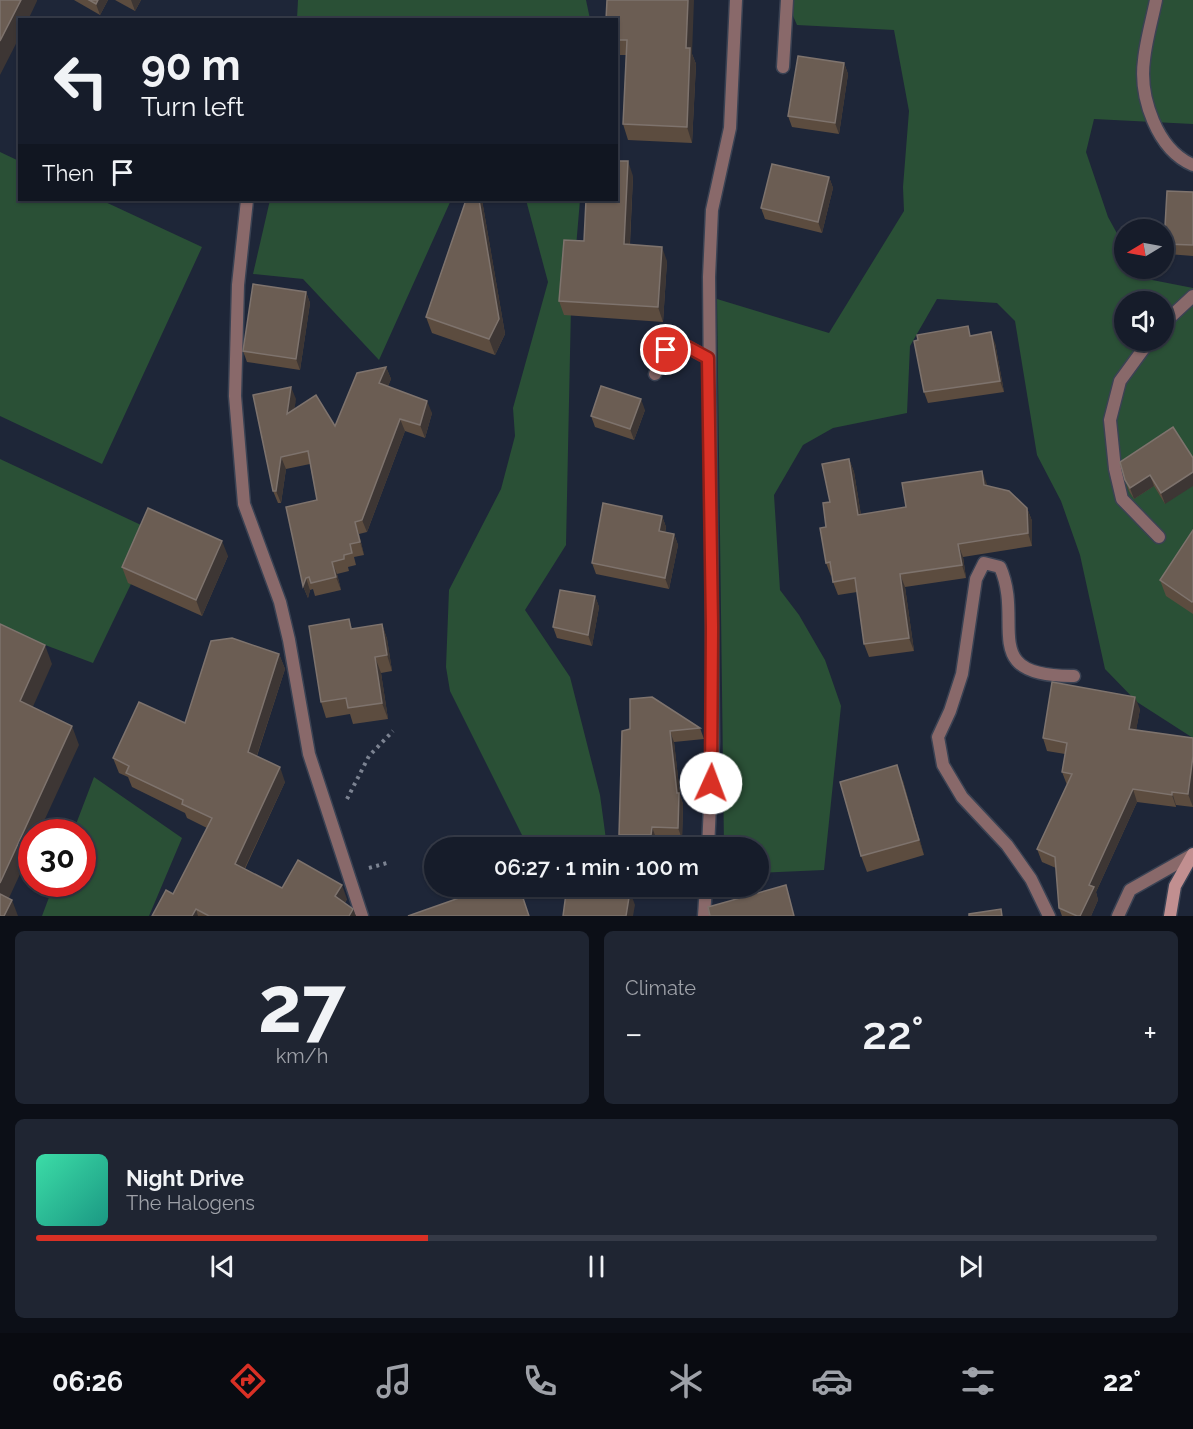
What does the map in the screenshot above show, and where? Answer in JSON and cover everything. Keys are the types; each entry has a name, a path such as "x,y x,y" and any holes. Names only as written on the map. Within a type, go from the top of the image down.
{"street":[{"path":"708,837 713,729 708,358 712,210 730,128 736,0"},
{"path":"783,67 788,0"},
{"path":"1156,0 1143,62 1146,94 1156,126 1170,150 1193,165"},
{"path":"247,201 238,285 235,396 244,504 280,602 309,754 329,824 362,916"},
{"path":"1174,314 1193,296"},
{"path":"654,374 666,350 682,344 708,358"},
{"path":"1142,351 1120,381 1110,420 1115,469 1122,499 1159,537"},
{"path":"1049,916 1031,879 1006,845 962,797 943,765 938,737 950,711 962,674 976,579 984,563 1000,567 1009,586 1007,623 1014,657 1025,670 1048,676 1074,676"},
{"path":"1118,916 1130,890 1192,854"},
{"path":"1170,916 1175,886 1192,854"},
{"path":"704,916 705,897"}],"path":[{"path":"329,824 350,795 369,756 393,731"}],"green space":[{"path":"298,0 586,0 590,18 297,18"},
{"path":"786,0 1193,0 1193,124 1094,119 1086,152 1108,217 1114,228 1114,279 1147,279 1193,288 1193,738 1137,702 1105,669 1080,555 1061,501 1037,455 1015,321 997,303 937,299 910,346 907,413 833,428 803,445 774,495 780,590 799,615 825,660 841,706 824,870 769,873 769,837 724,837 717,299 829,333 904,211 903,187 909,111 894,30 797,25"},
{"path":"0,152 18,161 18,201 103,201 202,247 102,464 0,416"},
{"path":"270,201 451,201 379,360 303,279 253,274"},
{"path":"526,201 580,201 571,306 566,545 525,610 570,677 600,795 606,837 523,837 450,691 446,667 449,590 501,489 515,436 513,408 548,282"},
{"path":"0,459 156,532 93,663 0,628"},
{"path":"94,777 182,838 149,916 42,916 49,897 96,897 96,819 78,819"}],"building":[{"path":"0,0 21,0 0,41"},
{"path":"607,0 688,0 686,48 690,48 687,127 623,124 627,40 618,40 618,18 606,18"},
{"path":"798,56 844,63 835,123 788,116"},
{"path":"618,161 628,161 624,244 662,247 658,307 559,301 564,240 584,241 586,201 618,201"},
{"path":"772,164 829,177 818,222 761,208"},
{"path":"1167,191 1193,192 1193,245 1174,244 1174,219 1165,219"},
{"path":"466,201 479,201 499,319 489,339 426,317"},
{"path":"253,284 306,292 296,359 243,351"},
{"path":"968,326 970,336 991,332 1000,381 924,392 914,341 918,340 917,335"},
{"path":"386,367 379,383 427,401 420,425 400,419 362,520 355,522 360,542 350,544 352,553 344,555 344,559 332,562 336,577 311,583 309,577 306,578 303,586 286,507 317,500 308,451 281,457 276,491 273,491 253,395 291,387 287,414 316,395 335,426 357,373"},
{"path":"601,386 641,399 630,429 591,416"},
{"path":"1173,427 1193,458 1193,472 1161,493 1150,475 1130,488 1120,462"},
{"path":"849,459 858,515 906,507 902,483 982,471 984,485 1009,491 1027,508 1028,533 958,544 962,565 900,574 909,638 864,644 855,578 833,582 830,562 826,563 820,528 826,527 823,503 830,502 822,464"},
{"path":"603,503 662,516 659,531 674,534 665,578 592,563"},
{"path":"148,508 222,541 196,600 122,567"},
{"path":"1193,530 1193,601 1192,602 1160,580"},
{"path":"560,590 595,596 588,635 553,627"},
{"path":"349,619 351,629 382,624 387,655 375,657 382,703 348,708 346,698 321,702 309,626"},
{"path":"0,624 45,645 20,701 72,726 29,819 18,819 18,844 0,883"},
{"path":"232,638 279,654 248,752 280,767 235,864 282,888 298,860 342,885 335,896 353,909 349,916 209,916 196,909 192,916 152,916 166,890 173,894 212,818 182,804 183,800 126,773 129,766 113,758 139,702 185,723 211,641"},
{"path":"1052,682 1135,697 1129,729 1193,738 1188,794 1172,792 1172,795 1133,789 1089,885 1094,887 1080,916 1059,908 1055,857 1037,849 1072,774 1062,772 1067,743 1043,738"},
{"path":"652,697 700,728 670,731 677,793 679,793 678,828 652,827 651,835 619,835 622,731 630,729 630,699"},
{"path":"897,765 919,840 861,856 840,782"},
{"path":"786,885 794,916 710,916 708,907 743,897 769,897 769,890"},
{"path":"0,894 12,900 4,916 0,916"},
{"path":"462,897 523,897 529,916 408,916"},
{"path":"566,897 629,897 626,916 563,916"},
{"path":"1001,909 1002,916 969,916 969,914"}],"route":[{"path":"666,350 682,344 708,358 713,741 711,783"}]}
